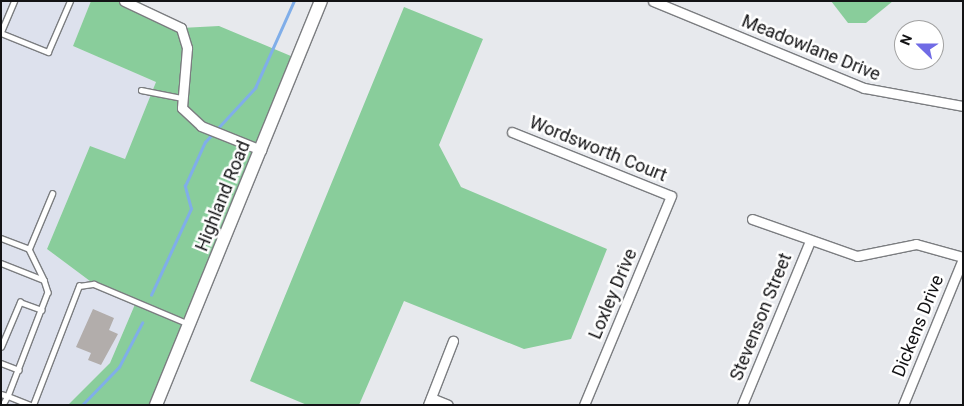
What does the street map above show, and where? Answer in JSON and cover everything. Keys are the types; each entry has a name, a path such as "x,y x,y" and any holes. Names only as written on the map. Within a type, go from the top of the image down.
{"street":[{"path":"124,1 181,28 187,48 182,108 201,126 261,150"},
{"name":"Highland Road","path":"156,405 321,1"},
{"name":"Meadowlane Drive","path":"652,1 870,90 963,106"},
{"name":"Wordsworth Court","path":"512,132 671,196"},
{"name":"Loxley Drive","path":"584,405 671,196"},
{"path":"752,219 809,243 857,256 892,247 933,245 963,258"},
{"name":"Stevenson Street","path":"742,405 809,243"},
{"name":"Dickens Drive","path":"903,405 963,258"},
{"path":"448,405 430,401 453,341"}],"lane":[{"path":"14,1 1,32 48,52 70,1"},
{"path":"141,90 182,98"},
{"path":"29,249 52,194"},
{"path":"1,238 29,249 48,292 4,405"},
{"path":"1,263 44,280"},
{"path":"34,405 79,286 94,284 189,324"},
{"path":"1,347 20,302 42,310"},
{"path":"1,363 18,370"},
{"path":"1,394 30,405"}],"shaded area":[{"path":"1,1 91,1 73,46 156,82 125,160 90,146 47,249 94,284 136,302 110,363 68,405 1,405"}],"green space":[{"path":"91,1 141,1 139,7 181,28 219,26 298,59 156,405 68,405 110,363 136,302 94,284 47,249 90,146 125,159 156,82 73,46"},
{"path":"831,1 893,1 866,23 848,23"},
{"path":"404,7 483,39 439,145 461,187 607,249 571,339 524,349 404,301 359,405 307,405 250,381"}],"building":[{"path":"93,309 114,318 109,330 118,334 101,365 88,360 91,353 76,347"}],"waterway":[{"path":"151,295 191,209 185,186 205,142 255,88 294,1"},
{"path":"82,405 119,367 142,323"}]}
